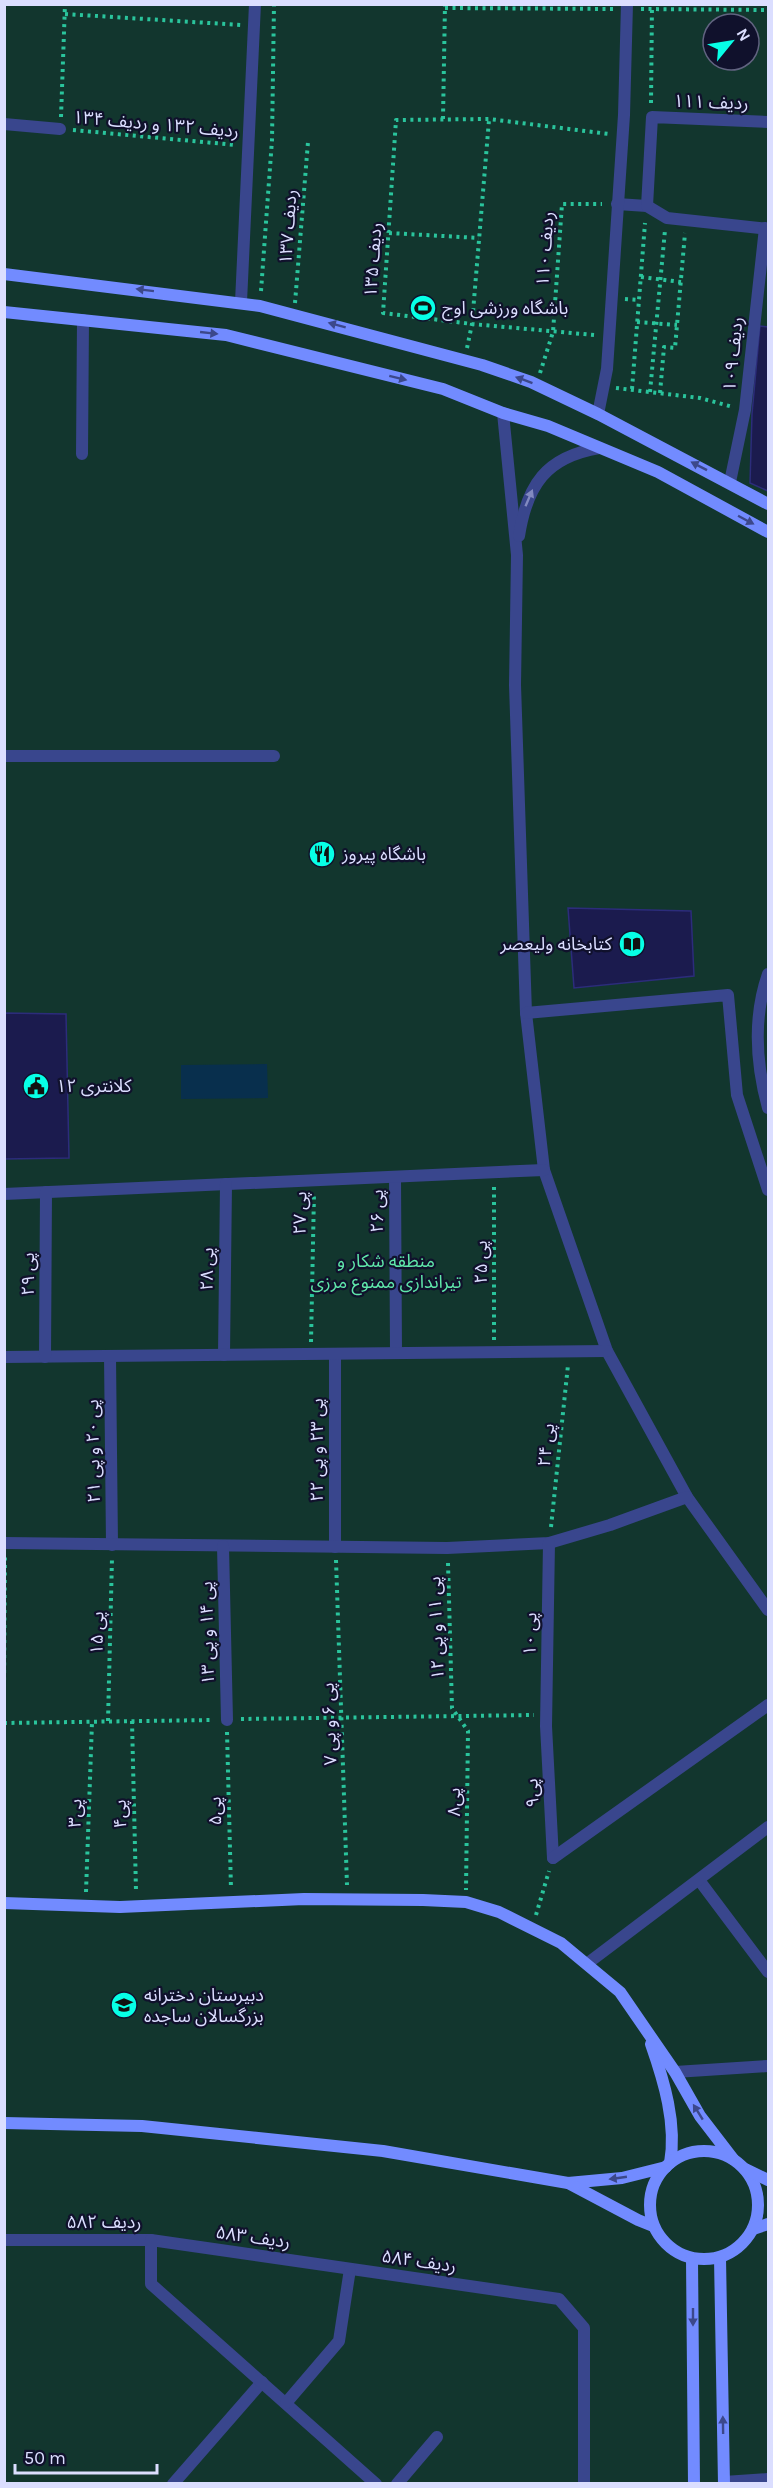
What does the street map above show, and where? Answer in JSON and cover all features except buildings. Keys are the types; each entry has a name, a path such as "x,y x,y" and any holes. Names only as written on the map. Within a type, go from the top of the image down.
{"street":[{"path":"241,302 255,4"},
{"path":"598,414 604,386 609,336 624,115 627,7"},
{"path":"647,206 652,117"},
{"name":"ردیف ۱۱۱","path":"652,117 768,122"},
{"path":"4,124 60,129"},
{"path":"617,204 647,206 667,218 767,228"},
{"name":"ردیف ۱۰۹","path":"730,482 745,410 767,228"},
{"path":"4,274 241,302 294,313 465,360 537,385 598,414 768,504"},
{"path":"4,312 226,335 443,389 503,413 548,426 658,472 768,532"},
{"path":"755,319 768,321"},
{"path":"82,454 83,320"},
{"path":"503,413 517,555 515,685 526,1013 544,1170 607,1351 687,1497 768,1610"},
{"path":"517,555 525,503 534,485 546,470 562,459 580,451 599,448"},
{"path":"4,756 274,756"},
{"path":"768,974 761,994 758,1026 768,1108"},
{"path":"526,1013 728,994 737,1095 768,1190"},
{"path":"4,1194 544,1170"},
{"name":"پی ۲۶","path":"395,1177 396,1353"},
{"name":"پی ۲۸","path":"224,1355 226,1184"},
{"name":"پی ۲۹","path":"45,1357 46,1192"},
{"path":"4,1357 607,1351"},
{"name":"پی ۲۳ و پی ۲۲","path":"335,1354 335,1547"},
{"name":"پی ۲۰ و پی ۲۱","path":"110,1356 112,1545"},
{"path":"5,1543 447,1548 549,1543 687,1497"},
{"name":"پی ۱۰","path":"547,1720 549,1543"},
{"name":"پی ۱۴ و پی ۱۳","path":"223,1546 227,1720"},
{"path":"553,1858 768,1705"},
{"name":"پی۹","path":"547,1720 553,1858"},
{"path":"588,1963 768,1827"},
{"path":"699,1880 768,1972"},
{"path":"4,1903 136,1906 304,1899 423,1900 466,1902 499,1912 561,1942 620,1992 675,2072 700,2116 733,2159 744,2168 768,2180"},
{"path":"644,2026 663,2078 673,2147 668,2165 656,2179 651,2194 650,2210 653,2226 662,2241 676,2252 692,2259 720,2258 734,2252 745,2242 758,2214 758,2197 753,2182 744,2168"},
{"path":"675,2072 768,2066"},
{"path":"4,2123 142,2126 383,2151 568,2183 622,2178 668,2165 687,2154 707,2151 733,2159"},
{"path":"568,2183 653,2226"},
{"path":"753,2229 768,2224"},
{"name":"ردیف ۵۸۲","path":"4,2240 151,2240"},
{"path":"151,2240 151,2284 376,2484"},
{"name":"ردیف ۵۸۳","path":"151,2240 351,2269"},
{"path":"720,2258 724,2483 768,2479"},
{"path":"692,2259 694,2484"},
{"path":"286,2403 339,2341 351,2269"},
{"name":"ردیف ۵۸۴","path":"351,2269 559,2299 584,2328 584,2484"},
{"path":"173,2484 262,2382"},
{"path":"396,2484 437,2437"}],"path":[{"path":"60,129 65,4"},
{"path":"260,306 272,140 274,4"},
{"path":"622,136 489,119 443,119 445,6 768,10"},
{"path":"652,7 652,117"},
{"path":"65,14 254,26"},
{"name":"ردیف ۱۳۵","path":"443,119 396,120 383,313 472,324"},
{"path":"465,360 472,324 489,119"},
{"name":"ردیف ۱۳۲ و ردیف ۱۳۴","path":"60,129 249,146"},
{"name":"ردیف ۱۳۷","path":"294,313 308,142"},
{"name":"ردیف ۱۱۰","path":"537,385 553,332 562,204 617,204"},
{"path":"632,389 647,206"},
{"path":"650,392 667,218"},
{"path":"660,393 664,347 675,348 686,220"},
{"path":"389,233 479,238"},
{"path":"641,278 681,282"},
{"path":"637,322 677,325"},
{"path":"472,324 609,336"},
{"path":"604,386 700,398 745,410"},
{"name":"پی ۲۵","path":"494,1173 494,1352"},
{"name":"پی ۲۷","path":"310,1354 315,1180"},
{"name":"پی ۲۴","path":"549,1543 570,1351"},
{"path":"4,1688 5,1543"},
{"name":"پی ۱۵","path":"108,1721 112,1545"},
{"name":"پی ۶ و پی ۷","path":"335,1547 347,1901"},
{"name":"پی ۱۱ و پی ۱۲","path":"447,1548 452,1708"},
{"name":"پی۸","path":"452,1708 468,1731 466,1902"},
{"path":"4,1723 457,1716 547,1720"},
{"name":"پی۵","path":"227,1720 231,1902"},
{"name":"پی۴","path":"132,1721 136,1906"},
{"name":"پی۳","path":"86,1905 92,1722"},
{"path":"532,1928 553,1858"}],"green space":[{"name":"منطقه شکار و تیراندازی ممنوع مرزی","path":"5,5 768,5 768,2483 5,2484"}],"water":[{"path":"267,1064 268,1098 181,1099 181,1065"}],"place":[{"name":"باشگاه ورزشی اوج","path":"423,308"},
{"name":"باشگاه پیروز","path":"322,854"},
{"name":"کتابخانه ولیعصر","path":"632,944"},
{"name":"کلانتری ۱۲","path":"36,1086"},
{"name":"دبیرستان دخترانه بزرگسالان ساجده","path":"124,2005"}]}
